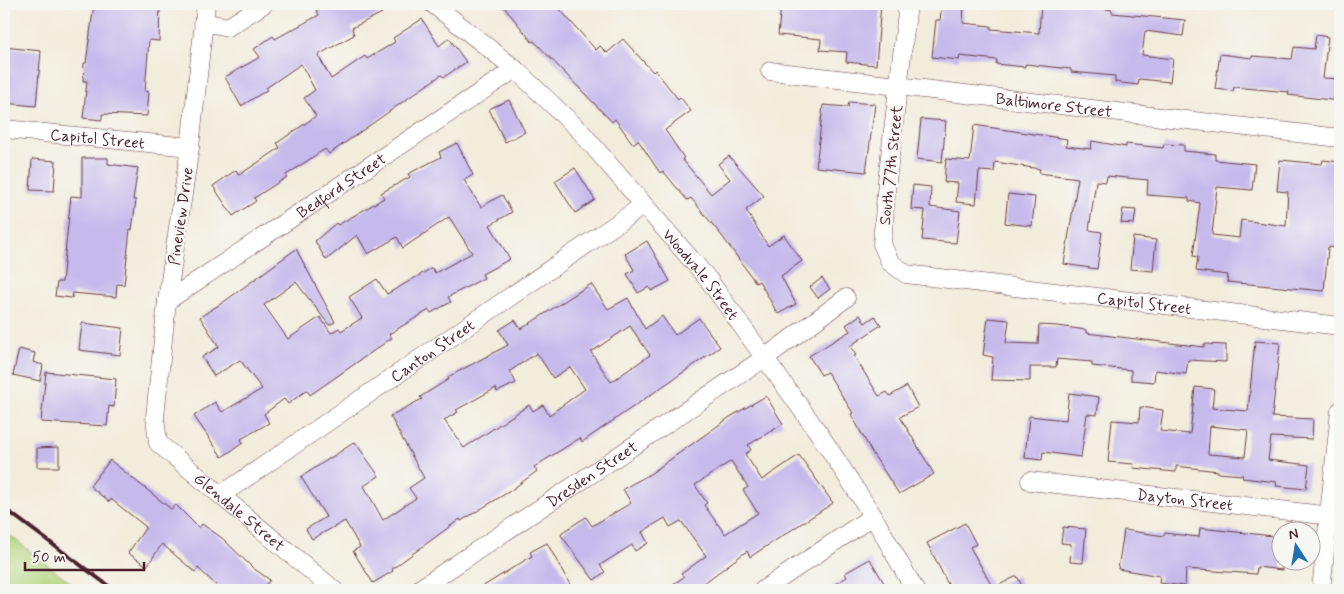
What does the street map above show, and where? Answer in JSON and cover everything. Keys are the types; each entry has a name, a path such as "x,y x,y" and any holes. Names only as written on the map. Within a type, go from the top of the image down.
{"street":[{"name":"Pineview Drive","path":"156,427 155,416 167,301 190,148 206,4"},
{"path":"203,22 228,27 264,4"},
{"name":"Woodvale Street","path":"433,4 515,69 581,132 708,279 766,357 873,516 915,590"},
{"name":"South 77th Street","path":"908,4 882,244 890,262 906,274 949,279"},
{"name":"Bedford Street","path":"167,301 515,69"},
{"name":"Baltimore Street","path":"770,71 1340,138"},
{"name":"Capitol Street","path":"4,128 190,148"},
{"name":"Canton Street","path":"221,495 644,205"},
{"name":"Capitol Street","path":"949,279 1340,326"},
{"name":"Dresden Street","path":"418,590 766,357 846,298"},
{"path":"1321,590 1334,516 1340,411"},
{"name":"Glendale Street","path":"156,427 158,442 334,590"},
{"name":"Dayton Street","path":"1030,481 1334,516"},
{"path":"763,590 873,516"}],"green space":[{"path":"4,532 9,535 80,590 4,590"}],"building":[{"path":"94,4 160,4 159,41 149,40 145,91 149,92 147,116 102,114 102,120 83,118 87,81 83,81 84,63 86,63"},
{"path":"313,4 378,4 382,13 352,28 354,35 318,55 331,79 365,56 367,59 395,42 393,38 422,19 439,46 449,38 466,62 444,77 441,75 329,154 325,149 254,198 256,201 233,216 213,186 236,170 239,175 280,148 277,143 316,116 304,98 315,90 301,64 266,88 267,90 241,106 225,77 260,57 254,49 273,36 275,39 319,15"},
{"path":"502,4 555,4 596,50 600,46 607,53 623,39 653,72 655,70 678,99 680,97 691,111 665,130 684,158 682,159 711,194 730,179 718,164 729,156 764,196 746,210 768,246 784,235 802,261 781,276 796,304 778,314 759,281 756,283 722,236 691,198 687,200 663,171 660,173 638,140 633,144 615,119 612,122 534,41 532,42"},
{"path":"781,4 853,8 853,4 881,4 876,65 846,62 847,52 820,50 821,39 778,35"},
{"path":"942,4 964,4 963,23 991,26 991,29 1039,33 1041,4 1074,4 1112,10 1112,13 1185,20 1183,36 1145,31 1142,55 1173,59 1170,82 1139,79 1138,85 1115,82 1115,76 1071,72 1071,69 1025,64 1025,67 996,64 997,60 960,56 959,60 932,57 936,20 940,20"},
{"path":"1316,35 1328,37 1323,78 1340,79 1340,101 1288,95 1289,92 1234,87 1233,91 1215,89 1220,54 1252,58 1252,56 1292,59 1294,47 1314,49"},
{"path":"4,47 41,51 36,106 4,103"},
{"path":"509,100 525,132 505,142 489,109"},
{"path":"849,102 875,104 866,172 816,167 823,105 848,107"},
{"path":"921,119 946,121 942,162 917,159"},
{"path":"974,125 1067,139 1066,146 1091,149 1092,141 1126,147 1126,144 1163,148 1164,144 1184,145 1184,151 1215,154 1215,160 1255,164 1252,190 1217,187 1212,235 1239,238 1241,220 1286,226 1288,192 1277,191 1280,160 1322,164 1323,160 1340,162 1340,193 1336,232 1340,233 1338,248 1328,247 1324,291 1227,282 1228,275 1196,271 1198,257 1193,256 1200,203 1189,201 1189,198 1147,195 1148,180 1107,176 1106,182 1096,181 1089,230 1102,232 1097,269 1064,264 1078,178 1039,173 1040,169 995,162 994,172 979,171 976,204 956,202 958,183 944,182 946,159 970,161"},
{"path":"457,143 473,175 464,180 481,207 502,195 512,212 490,225 510,259 482,274 484,278 448,297 451,302 431,313 429,310 389,334 392,338 310,395 307,390 288,404 284,399 264,414 269,423 241,439 243,443 222,457 194,416 215,402 222,412 262,389 240,360 214,376 202,357 219,347 200,317 296,249 335,322 329,325 296,282 264,305 288,339 320,317 331,333 339,328 341,331 362,318 349,297 377,279 387,294 432,268 435,273 472,253 449,217 403,248 397,237 368,254 357,235 326,260 315,241 336,223 338,225 384,198 381,193 410,177 408,174 441,157 439,152"},
{"path":"82,158 108,158 108,164 138,168 133,200 136,200 132,230 130,229 124,285 117,284 116,297 73,293 72,298 55,296 57,282 62,282 71,196 82,197"},
{"path":"32,159 56,161 54,191 30,190"},
{"path":"575,168 595,200 575,213 555,181"},
{"path":"913,185 931,187 930,207 960,211 956,243 922,240 925,210 911,209"},
{"path":"1008,194 1035,197 1032,226 1005,223"},
{"path":"1123,209 1136,210 1134,224 1121,223"},
{"path":"1133,237 1156,240 1153,271 1130,269"},
{"path":"647,241 670,281 651,291 649,287 638,293 627,274 634,270 625,254"},
{"path":"822,278 830,289 818,298 810,287"},
{"path":"591,284 608,309 628,298 645,329 662,316 675,335 699,318 720,347 582,442 580,438 534,467 537,471 510,491 461,521 460,519 392,569 393,571 373,583 353,551 360,547 345,521 312,539 306,529 326,517 301,477 355,442 379,476 364,486 383,520 416,498 409,488 424,478 390,416 422,399 420,397 449,379 448,377 508,345 499,330 515,320 521,329","holes":["630,326 650,355 611,382 591,352","537,353 553,378 570,367 585,389 549,415 543,405 533,411 529,405 464,448 444,420 458,412 456,410 496,388 497,392 516,383 510,371"]},
{"path":"860,315 865,323 875,316 881,325 850,346 856,355 854,356 879,396 887,392 890,396 907,386 918,407 900,417 934,474 899,494 871,451 851,414 853,413 827,372 821,375 809,356 850,331 846,325"},
{"path":"988,318 1009,320 1006,343 1038,344 1039,325 1058,326 1086,330 1086,333 1204,347 1204,344 1226,345 1226,362 1188,360 1186,374 1155,370 1154,382 1131,380 1131,370 1092,366 1092,362 1057,359 1056,367 1030,367 1030,381 991,380 993,357 983,355"},
{"path":"82,323 123,328 120,355 79,350"},
{"path":"1255,341 1280,343 1272,417 1313,419 1312,439 1271,437 1268,460 1309,465 1306,489 1276,486 1277,482 1242,478 1243,475 1218,473 1218,471 1176,466 1176,472 1133,468 1134,464 1108,462 1112,420 1139,422 1140,407 1163,410 1160,431 1190,434 1195,387 1214,389 1212,408 1248,411","holes":["1210,426 1248,430 1245,457 1208,454"]},
{"path":"19,349 35,353 33,362 43,365 40,381 13,375"},
{"path":"46,372 116,379 114,407 109,406 107,426 41,422"},
{"path":"1069,393 1099,397 1097,415 1087,414 1081,457 1043,452 1042,460 1025,458 1029,416 1066,420"},
{"path":"766,396 783,424 748,445 751,450 745,454 762,480 799,455 833,503 750,557 747,551 704,583 709,590 664,590 684,577 681,574 706,556 681,521 670,527 665,518 642,532 648,543 635,551 632,545 600,565 605,572 594,580 561,535 564,531 586,517 592,526 631,503 623,489 650,474 730,417","holes":["731,461 748,487 743,490 758,513 725,534 704,505 707,503 695,485"]},
{"path":"59,447 59,467 37,467 37,448"},
{"path":"110,460 171,509 176,505 199,528 202,524 222,538 253,568 270,580 262,590 221,590 198,568 195,572 162,544 147,566 128,553 146,527 111,499 109,502 90,486"},
{"path":"965,523 976,544 970,547 993,588 1017,576 1024,590 951,590 927,543"},
{"path":"1063,527 1086,529 1083,563 1070,562 1071,544 1061,543"},
{"path":"1200,528 1272,536 1272,569 1257,567 1256,574 1186,569 1185,586 1159,583 1160,576 1118,569 1124,530 1164,536 1164,533 1199,537"},
{"path":"547,543 573,590 477,590 532,556 530,552"},
{"path":"870,559 888,590 825,590 847,577 845,573"}],"railway":[{"path":"4,508 114,590"}]}
